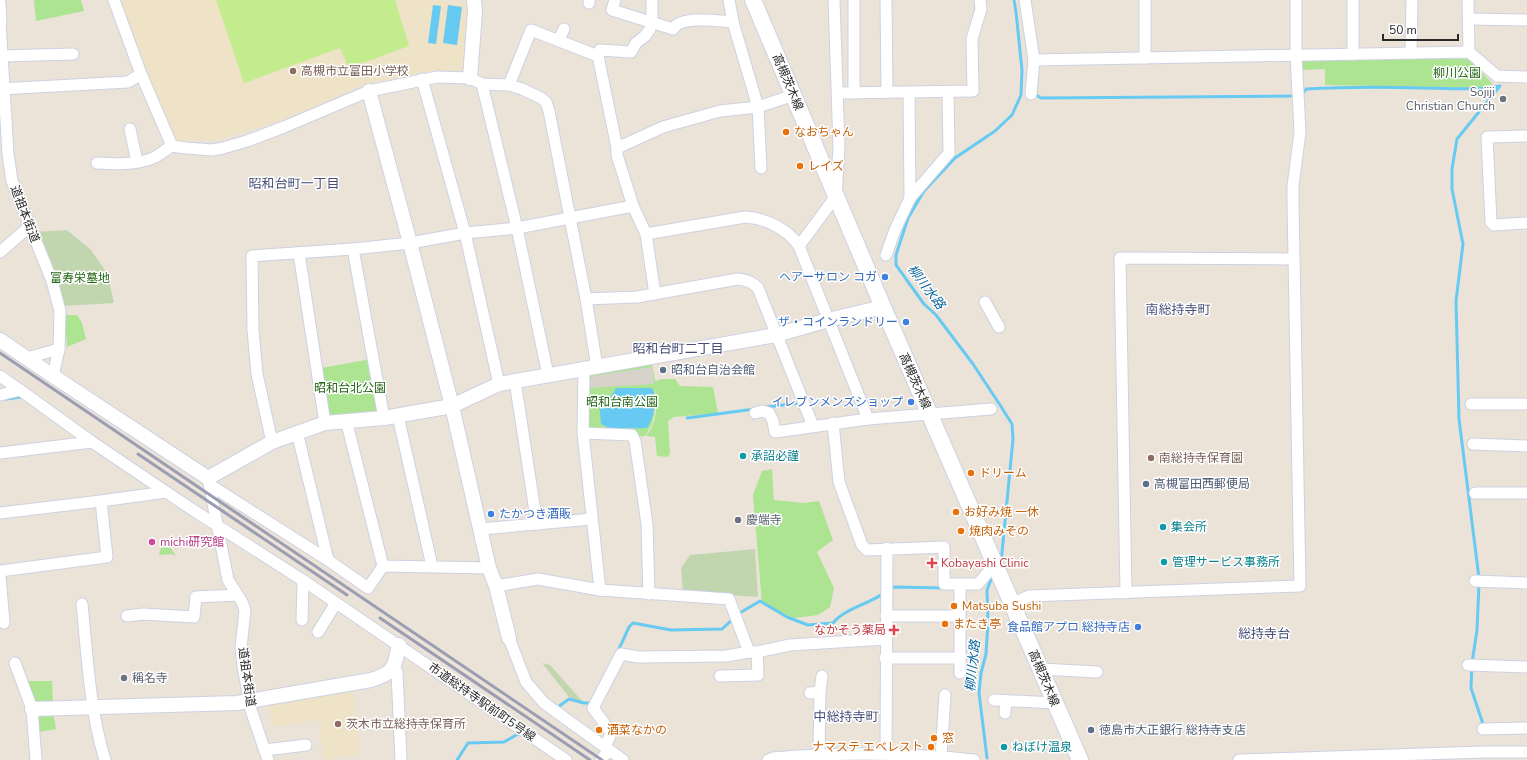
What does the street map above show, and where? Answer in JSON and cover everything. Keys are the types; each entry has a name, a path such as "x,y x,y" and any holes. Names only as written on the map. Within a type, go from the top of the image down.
{"main road":[{"name":"高槻茨木線","path":"753,0 994,565 1013,603 1080,760"}],"street":[{"path":"114,0 141,74 172,146"},
{"path":"474,0 476,81 517,228 548,375"},
{"path":"615,0 612,10 672,29 674,26 687,20 733,22"},
{"path":"652,0 652,23 645,36 636,43 631,52 627,53 600,50 598,56 617,148 617,155 632,206 646,234 655,294"},
{"path":"730,0 733,22 758,107 761,168"},
{"path":"799,246 836,196 839,146 834,0"},
{"path":"854,0 854,93"},
{"path":"886,0 887,92"},
{"path":"838,92 973,91 972,39 981,9 980,0"},
{"path":"1025,0 1034,60 1031,94"},
{"path":"1145,0 1145,58"},
{"path":"1013,603 1029,596 1300,586 1293,186 1300,132 1296,54 1296,0"},
{"path":"1353,0 1353,54"},
{"path":"1412,0 1412,53"},
{"path":"1468,0 1469,52"},
{"name":"道祖本街道","path":"0,3 2,89 12,181 29,227 52,281 59,308 59,349 53,376"},
{"path":"1469,19 1527,20"},
{"path":"558,40 564,29"},
{"path":"509,85 531,30 598,56"},
{"path":"1034,60 1469,52 1497,76 1527,76"},
{"path":"2,56 73,54"},
{"path":"2,89 128,82 141,74"},
{"path":"97,163 110,164 137,162 154,157 172,146 212,150 223,148 284,127 369,92 422,79 437,77 509,85 535,94 546,102 549,110 586,299 591,368 583,433 600,590"},
{"path":"422,79 465,232 499,384"},
{"path":"369,92 452,406 489,568 496,586 509,638 526,682 539,697 623,760"},
{"path":"909,92 910,198"},
{"path":"886,255 895,230 910,198 949,154 948,92"},
{"path":"617,148 663,127 720,111 758,107 794,94"},
{"path":"130,129 137,162"},
{"path":"1527,136 1486,136 1491,222 1494,225 1527,223"},
{"path":"272,442 257,374 253,330 252,256 353,249 410,243 465,232 517,228 632,206"},
{"path":"646,234 745,217 753,217 785,231 793,237 799,246 868,419"},
{"path":"0,252 29,227"},
{"path":"353,249 391,417 432,566"},
{"path":"300,253 325,423"},
{"path":"1126,593 1120,258 1294,259"},
{"path":"586,299 637,297 738,279 747,280 758,288 812,426"},
{"path":"985,302 997,328"},
{"path":"209,481 272,442 325,423 391,417 452,406 499,384 776,335 828,320 883,307"},
{"path":"0,340 368,588 383,566 346,420"},
{"path":"27,358 59,349"},
{"name":"市道総持寺駅前町5号線","path":"0,376 92,442 399,645 566,760"},
{"path":"515,381 537,524"},
{"path":"0,395 20,390"},
{"path":"1471,404 1527,404"},
{"path":"755,413 762,411 769,413 773,421 775,432 868,419 991,408"},
{"path":"834,423 839,482 862,545 867,550 887,548 944,547 944,584 978,584 994,565"},
{"path":"297,432 328,560"},
{"path":"583,433 632,435 635,441 647,524 649,594"},
{"path":"0,453 92,442"},
{"path":"1473,444 1527,446"},
{"name":"道祖本街道","path":"209,481 228,580 245,610 241,648 250,701 265,757"},
{"path":"0,513 166,492"},
{"path":"1475,493 1527,493"},
{"path":"0,571 108,557 101,501"},
{"path":"481,530 592,519"},
{"path":"886,753 887,548"},
{"path":"383,566 489,568"},
{"path":"0,576 4,623"},
{"path":"496,586 538,579 600,590 729,600 753,652 758,675 720,676"},
{"path":"302,580 302,620"},
{"path":"1475,582 1527,583"},
{"path":"960,584 960,673"},
{"path":"127,616 143,614 194,617 196,597 237,595"},
{"path":"318,632 336,603"},
{"path":"82,604 87,659 98,737 105,760"},
{"path":"886,616 960,616"},
{"path":"601,760 607,748 610,731 593,708 621,654 638,657 726,656 790,645 886,639"},
{"path":"32,709 237,704 371,680 384,676 391,672 394,666 399,645"},
{"path":"886,658 960,658"},
{"path":"15,663 32,709 36,760"},
{"path":"394,666 397,672 401,760"},
{"path":"1468,666 1527,667"},
{"path":"1041,668 1097,672"},
{"path":"819,754 815,692 822,676"},
{"path":"941,756 945,695"},
{"path":"994,700 1055,703"},
{"path":"1005,713 1006,701"},
{"path":"1483,729 1527,728"},
{"path":"265,757 306,745"},
{"path":"1239,760 1429,757 1484,752 1524,755"},
{"path":"768,760 773,758 819,754 868,757 886,753 941,756 974,760"}],"shaded area":[{"name":"高槻市立富田小学校","path":"118,0 427,0 469,3 465,70 420,73 368,83 288,118 217,140 174,141 146,79"},
{"path":"652,367 654,384 588,388 588,381 594,376"},
{"name":"茨木市立総持寺保育所","path":"353,692 360,754 324,760 318,720 273,727 268,704"}],"green space":[{"path":"34,0 81,0 84,11 36,21"},
{"path":"216,0 395,0 409,46 349,68 340,48 244,83"},
{"name":"柳川公園","path":"1305,57 1468,59 1493,84 1481,88 1325,85 1325,69 1302,70 1302,60"},
{"name":"富寿栄墓地","path":"67,230 91,250 107,273 114,303 63,306 35,232"},
{"path":"65,315 77,315 82,323 86,339 67,347"},
{"name":"昭和台北公園","path":"371,359 378,411 331,417 327,415 321,368"},
{"name":"昭和台南公園","path":"652,364 655,381 661,379 675,379 680,386 713,387 718,413 674,417 668,421 670,453 668,457 657,456 655,437 646,436 653,425 656,414 655,389 654,419 645,436 635,437 585,429 587,379 593,374"},
{"path":"772,469 774,500 804,503 819,501 833,540 817,552 834,588 830,607 818,615 794,618 762,604 753,495 762,471"},
{"path":"165,544 170,547 176,556 171,554 159,555 161,548"},
{"path":"755,549 758,597 683,592 681,568 690,555"},
{"path":"542,663 550,665 583,702 569,697"},
{"path":"26,681 52,681 53,704 36,705"},
{"path":"53,712 56,729 40,732 37,715"}],"water":[{"path":"433,5 441,6 436,44 428,43"},
{"path":"448,5 462,7 457,45 443,43"},
{"path":"616,388 653,389 655,399 654,409 647,428 611,429 601,424 599,400 604,403 608,402"}],"waterway":[{"name":"柳川水路","path":"1001,563 1013,439 1012,424 973,364 936,315 924,304 896,265 896,255 908,218 924,191 955,158 995,131 1012,115 1021,95 1022,70 1014,0"},
{"path":"1304,92 1306,89 1335,88 1394,87 1471,89 1500,86 1457,139 1452,169 1452,189 1463,244 1456,301 1459,419 1479,578"},
{"path":"1033,93 1041,98 1294,96"},
{"path":"6,399 21,397"},
{"path":"766,407 800,403"},
{"path":"687,418 755,409"},
{"name":"柳川水路","path":"987,758 979,693 981,673 986,654 988,622 987,590 992,577"},
{"path":"1479,584 1477,630 1472,663 1471,688 1484,727"},
{"path":"890,589 893,587 944,588"},
{"path":"738,614 760,601 787,617 808,625 833,623 850,610 884,593"},
{"path":"618,651 629,627 633,623 671,630 722,629 734,618"},
{"path":"558,707 569,699 584,703 593,703"},
{"path":"457,760 468,743 504,742 518,734"}],"railway":[{"path":"0,353 602,760"},
{"path":"138,454 347,595"},
{"path":"380,618 590,760"}],"place":[{"name":"高槻市立富田小学校","path":"293,71"},
{"name":"Sojiji Christian Church","path":"1503,99"},
{"name":"なおちゃん","path":"786,132"},
{"name":"レイズ","path":"800,166"},
{"name":"ヘアーサロン コガ","path":"885,277"},
{"name":"ザ・コインランドリー","path":"906,322"},
{"name":"昭和台自治会館","path":"663,370"},
{"name":"イレブンメンズショップ","path":"911,402"},
{"name":"承詔必謹","path":"743,456"},
{"name":"南総持寺保育園","path":"1151,458"},
{"name":"ドリーム","path":"971,473"},
{"name":"高槻富田西郵便局","path":"1146,484"},
{"name":"お好み焼 一休","path":"956,512"},
{"name":"たかつき酒販","path":"491,514"},
{"name":"慶端寺","path":"738,520"},
{"name":"集会所","path":"1163,527"},
{"name":"焼肉みその","path":"961,531"},
{"name":"michi研究館","path":"152,542"},
{"name":"管理サービス事務所","path":"1164,562"},
{"name":"Kobayashi Clinic","path":"932,563"},
{"name":"Matsuba Sushi","path":"954,606"},
{"name":"またき亭","path":"945,624"},
{"name":"食品館アプロ 総持寺店","path":"1138,627"},
{"name":"なかそう薬局","path":"894,630"},
{"name":"稱名寺","path":"124,678"},
{"name":"茨木市立総持寺保育所","path":"338,724"},
{"name":"酒菜なかの","path":"599,730"},
{"name":"徳島市大正銀行 総持寺支店","path":"1091,730"},
{"name":"窓","path":"934,738"},
{"name":"ナマステ エベレスト","path":"931,747"},
{"name":"ねぼけ温泉","path":"1004,747"}],"district":[{"name":"昭和台町一丁目","path":"294,184"},
{"name":"南総持寺町","path":"1178,310"},
{"name":"昭和台町二丁目","path":"678,349"},
{"name":"総持寺台","path":"1264,634"},
{"name":"中総持寺町","path":"846,717"}]}
